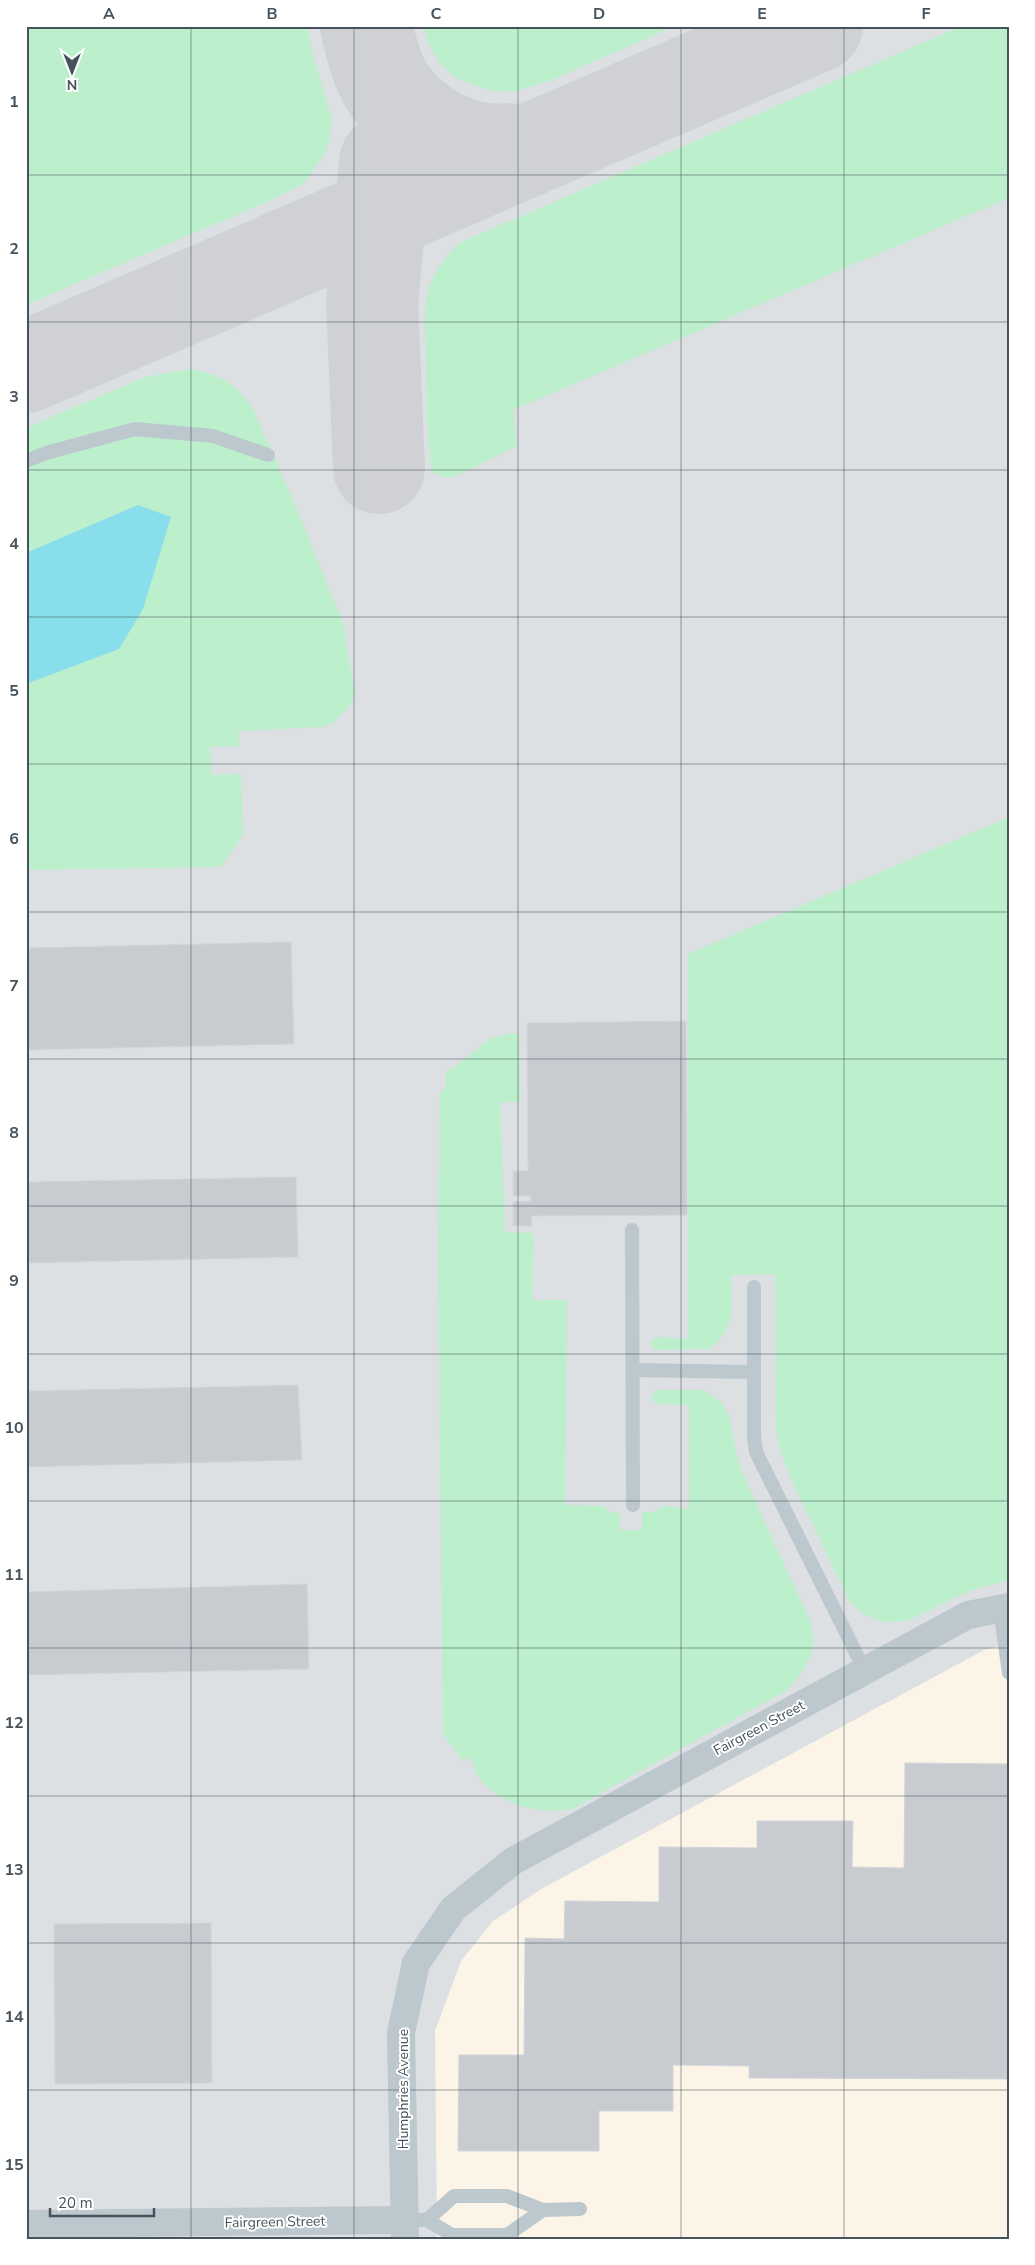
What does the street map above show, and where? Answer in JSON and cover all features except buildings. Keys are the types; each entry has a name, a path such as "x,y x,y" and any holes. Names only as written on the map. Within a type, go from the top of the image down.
{"street":[{"name":"Fairgreen Street","path":"513,1861 968,1615 1005,1608"},
{"name":"Humphries Avenue","path":"412,2226 400,2033 416,1963 453,1909 513,1861"},
{"name":"Fairgreen Street","path":"26,2224 412,2226"}],"lane":[{"path":"26,461 46,453 135,429 213,436 268,455"},
{"path":"632,1230 633,1505"},
{"path":"754,1287 754,1437 756,1452 865,1671"},
{"path":"633,1370 754,1372"},
{"path":"1005,1608 1009,1673"},
{"path":"412,2226 454,2196 506,2196 543,2210 580,2209"},
{"path":"412,2226 452,2235 507,2235 543,2210"}],"shaded area":[{"path":"26,26 1009,26 1009,1644 984,1650 541,1889 493,1921 461,1961 435,2031 437,2239 26,2239"},
{"path":"1009,1644 1009,2239 437,2239 435,2031 461,1961 493,1921 541,1889 984,1650"}],"green space":[{"path":"26,26 307,26 314,58 332,119 330,138 325,154 303,184 271,200 26,305"},
{"path":"423,26 675,26 549,81 514,92 491,91 454,77 440,64 429,44"},
{"path":"962,26 1009,26 1009,198 513,410 517,446 458,475 444,478 432,472 427,415 426,302 430,285 439,267 451,251 461,242"},
{"path":"191,369 226,381 240,392 252,407 294,502 343,623 355,695 342,714 324,727 239,731 239,746 210,747 212,775 241,774 243,835 221,867 26,870 26,428 145,377"},
{"path":"1009,817 1009,1580 972,1590 907,1621 881,1622 862,1613 849,1601 789,1474 780,1450 776,1431 775,1274 731,1275 732,1306 729,1323 725,1332 710,1349 655,1350 651,1345 651,1340 658,1337 688,1339 688,954"},
{"path":"511,1033 519,1034 520,1102 500,1102 505,1232 534,1233 532,1300 567,1300 565,1505 603,1506 611,1513 620,1512 620,1530 642,1530 642,1512 655,1512 663,1506 689,1509 689,1405 657,1404 652,1400 651,1396 657,1390 703,1390 722,1403 730,1418 736,1453 742,1472 810,1621 813,1642 810,1658 789,1689 572,1809 561,1810 529,1808 499,1796 479,1779 470,1756 464,1762 443,1734 438,1252 440,1093 446,1088 446,1070 451,1070 491,1038"}],"water":[{"path":"138,505 171,517 143,609 119,649 26,684 26,553"}],"taxiway":[{"path":"366,26 380,74 398,102 411,115 441,135 457,142 474,147 509,149"},
{"path":"26,367 817,26"},
{"path":"379,468 372,303 385,162"}]}
